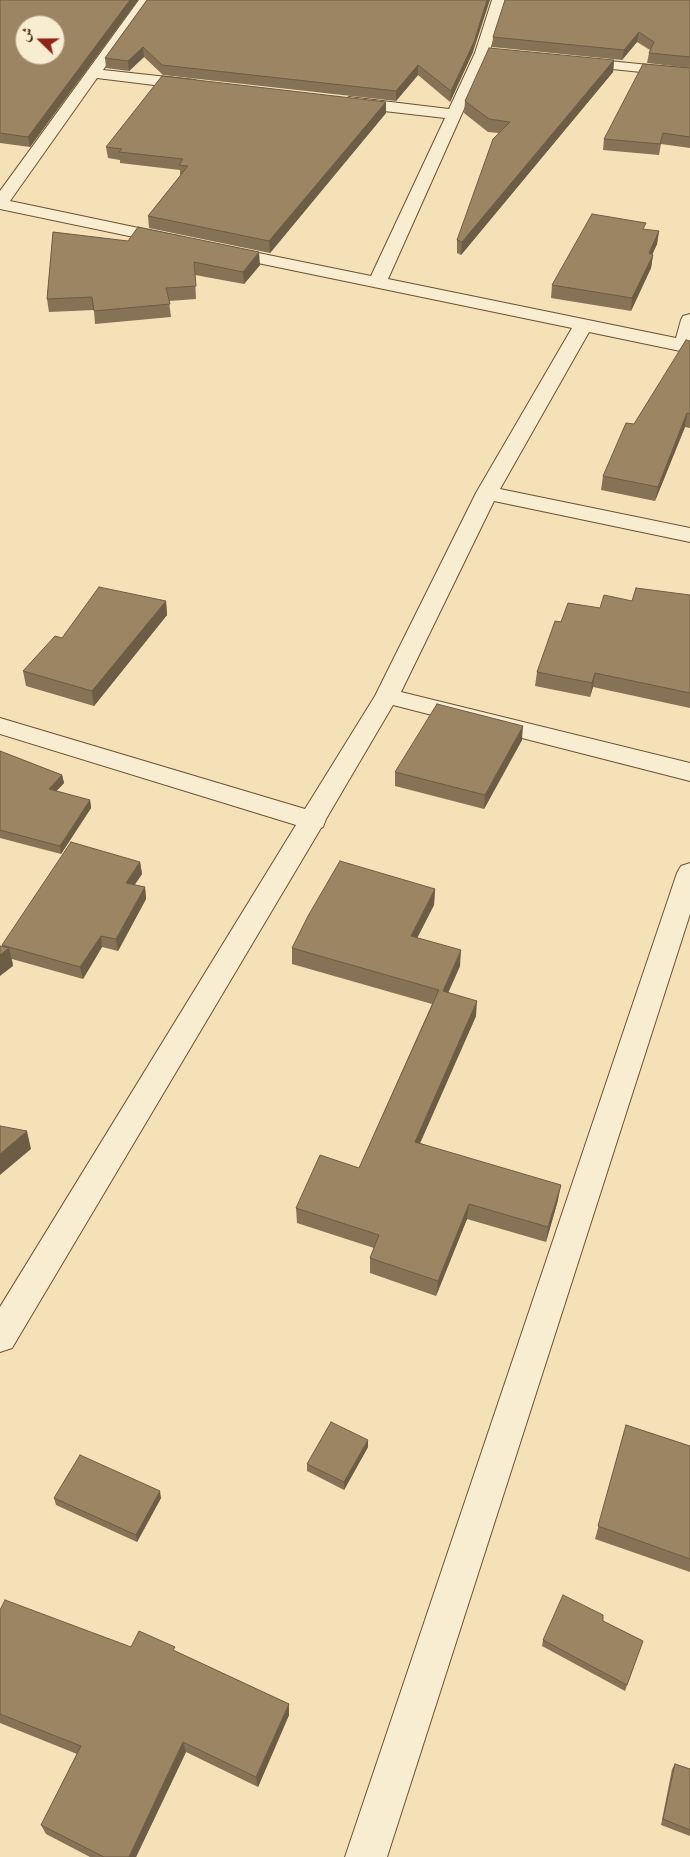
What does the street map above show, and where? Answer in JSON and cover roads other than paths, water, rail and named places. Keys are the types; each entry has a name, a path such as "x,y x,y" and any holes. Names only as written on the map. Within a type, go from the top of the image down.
{"street":[{"path":"146,0 0,204 687,346 690,320"},
{"path":"378,283 482,53 499,0"},
{"path":"482,53 502,55"},
{"path":"561,61 690,73"},
{"path":"92,73 209,86"},
{"path":"336,101 453,114"},
{"path":"0,1338 314,821 387,696 487,493 583,325"},
{"path":"487,493 690,535"},
{"path":"387,696 690,772"},
{"path":"0,726 314,821"},
{"path":"366,1857 690,873"}]}
